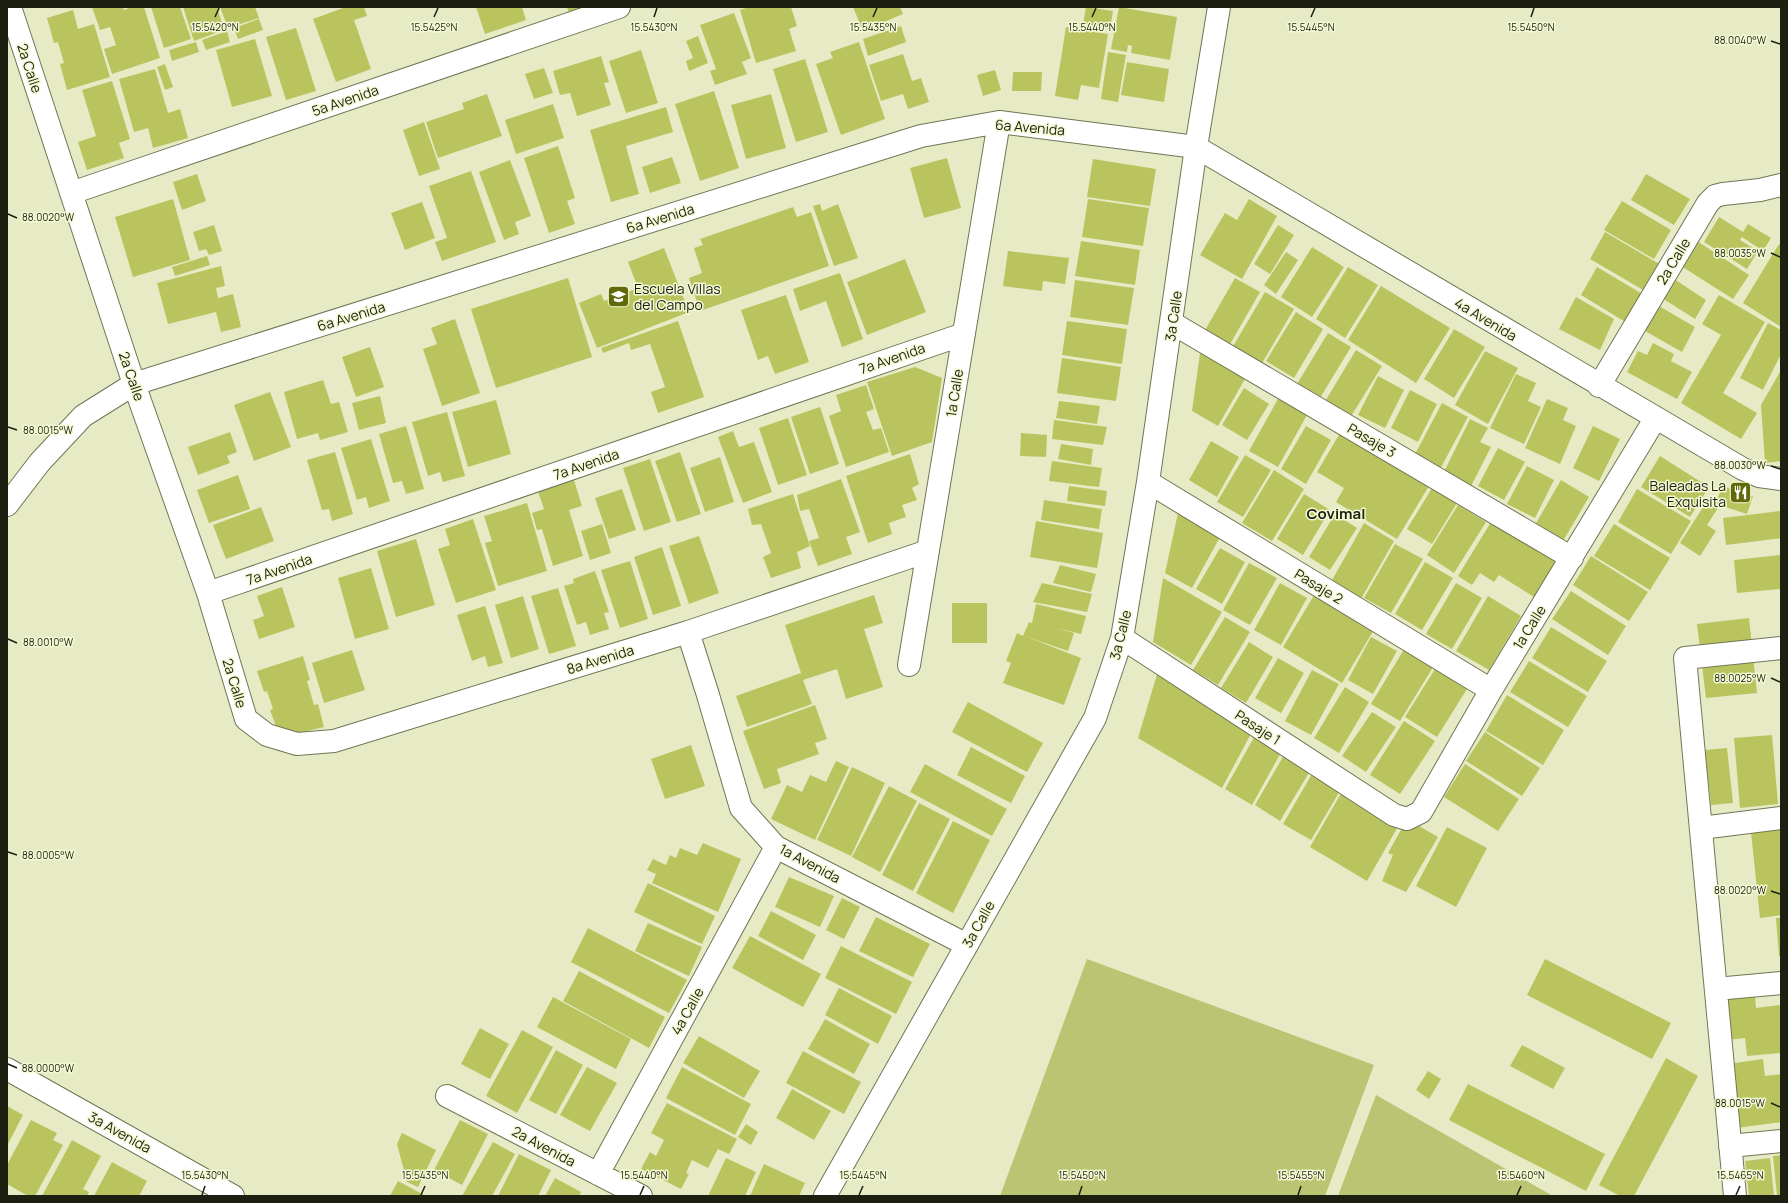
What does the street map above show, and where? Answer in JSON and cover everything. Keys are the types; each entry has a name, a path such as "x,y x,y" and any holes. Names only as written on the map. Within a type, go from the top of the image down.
{"street":[{"name":"2a Calle","path":"10,7 134,384 208,593 246,719 267,735"},
{"name":"5a Avenida","path":"71,193 619,7"},
{"name":"3a Calle","path":"825,1196 1095,718 1122,638 1148,482 1172,323 1196,147 1219,7"},
{"name":"6a Avenida","path":"7,505 40,462 83,416 134,384 921,136 999,122 1196,147"},
{"name":"1a Calle","path":"909,665 999,122"},
{"name":"4a Avenida","path":"1196,147 1655,419 1750,473 1768,479 1781,479"},
{"name":"2a Calle","path":"1599,386 1708,203 1715,196 1722,194 1760,190 1781,185"},
{"name":"Pasaje 3","path":"1172,323 1572,558"},
{"name":"7a Avenida","path":"208,593 964,334"},
{"name":"1a Calle","path":"1394,815 1407,819 1421,812 1491,690 1655,419"},
{"name":"Pasaje 2","path":"1148,482 1491,690"},
{"name":"8a Avenida","path":"267,735 297,744 334,741 688,632 928,550"},
{"name":"1a Avenida","path":"688,632 741,808 776,847 967,944"},
{"name":"Pasaje 1","path":"1122,638 1394,815"},
{"path":"1735,1196 1685,658 1781,648"},
{"path":"1701,828 1781,818"},
{"name":"4a Calle","path":"598,1174 776,847"},
{"path":"1716,989 1781,983"},
{"name":"3a Avenida","path":"7,1069 233,1196"},
{"name":"2a Avenida","path":"447,1096 641,1196"},
{"path":"1730,1146 1781,1141"}],"green space":[{"path":"1087,959 1374,1065 1325,1196 1000,1196"},
{"path":"1376,1095 1553,1196 1338,1196"}],"building":[{"path":"92,7 123,7 124,10 132,7 144,7 160,58 112,74 104,49 116,45 110,27 100,30"},
{"path":"151,7 180,7 191,39 164,48"},
{"path":"183,7 217,7 224,30 194,41"},
{"path":"220,7 255,7 259,18 228,28"},
{"path":"346,7 364,7 367,16 354,20 371,69 336,82 313,19"},
{"path":"476,7 522,7 526,20 485,34"},
{"path":"567,7 586,7 569,13"},
{"path":"749,7 791,7 797,26 789,29 796,51 756,63 740,10"},
{"path":"853,7 900,7 903,14 863,31"},
{"path":"1086,7 1113,11 1110,29 1083,24"},
{"path":"1119,7 1177,17 1170,60 1131,53 1132,46 1128,45 1127,52 1111,49"},
{"path":"73,10 78,29 94,24 110,77 67,90 60,64 64,63 58,42 54,43 47,18"},
{"path":"734,13 751,58 742,62 747,74 715,85 710,71 716,69 700,25"},
{"path":"259,19 263,30 238,39 234,28"},
{"path":"901,26 906,42 868,56 863,39"},
{"path":"1066,27 1108,34 1099,88 1081,85 1078,100 1055,96"},
{"path":"296,28 316,91 286,100 266,37"},
{"path":"227,31 230,42 206,50 202,40"},
{"path":"698,36 708,63 689,71 686,61 693,58 686,41"},
{"path":"255,39 272,96 232,107 216,50"},
{"path":"196,42 199,52 172,61 169,50"},
{"path":"859,42 885,119 841,135 816,64 833,58 830,52"},
{"path":"641,50 658,103 626,113 609,61"},
{"path":"1108,52 1126,55 1118,102 1101,99"},
{"path":"903,54 912,81 921,78 929,102 908,109 903,94 881,101 869,65"},
{"path":"601,56 609,82 604,83 611,105 577,116 570,93 560,95 553,71"},
{"path":"805,59 828,132 796,142 773,69"},
{"path":"1127,62 1169,69 1164,102 1121,95"},
{"path":"165,64 173,87 165,90 157,67"},
{"path":"544,68 553,93 534,99 525,74"},
{"path":"155,69 168,113 180,109 188,138 153,148 148,128 134,132 119,79"},
{"path":"995,70 1001,90 983,96 977,75"},
{"path":"1013,72 1042,72 1041,91 1012,91"},
{"path":"112,81 130,139 119,143 124,158 87,170 78,142 96,136 82,90"},
{"path":"714,91 739,168 700,181 675,104"},
{"path":"487,94 502,136 438,158 426,122 464,109 462,103"},
{"path":"771,94 786,148 746,159 731,105"},
{"path":"553,104 564,138 516,154 505,120"},
{"path":"666,107 673,132 626,146 639,194 611,202 590,130"},
{"path":"424,122 440,169 419,176 403,130"},
{"path":"558,146 575,198 567,201 575,224 549,233 524,158"},
{"path":"672,157 681,183 650,193 642,167"},
{"path":"947,158 961,208 924,218 910,168"},
{"path":"1093,159 1156,169 1150,206 1087,197"},
{"path":"510,160 531,216 515,222 519,234 504,240 479,172"},
{"path":"471,171 496,242 442,261 435,242 447,238 429,186"},
{"path":"197,174 206,201 182,210 173,182"},
{"path":"1646,174 1690,199 1674,225 1631,200"},
{"path":"173,199 190,260 133,277 115,217"},
{"path":"1088,199 1149,208 1143,246 1082,237"},
{"path":"1249,199 1277,216 1242,279 1200,255 1225,213 1237,220"},
{"path":"1622,201 1671,230 1654,259 1604,230"},
{"path":"422,202 435,238 405,250 391,213"},
{"path":"820,204 822,211 838,204 858,258 834,266 813,206"},
{"path":"793,207 797,217 811,212 829,266 700,311 689,278 702,273 694,248 703,245 700,239"},
{"path":"1719,217 1743,232 1748,224 1771,238 1763,251 1742,237 1740,240 1758,251 1747,269 1704,242"},
{"path":"214,225 222,251 209,255 206,249 199,251 193,232"},
{"path":"1278,225 1294,235 1270,274 1254,264"},
{"path":"1605,232 1661,265 1645,291 1590,259"},
{"path":"1081,241 1140,250 1135,285 1075,276"},
{"path":"1697,241 1749,275 1733,299 1681,266"},
{"path":"1779,244 1781,245 1781,327 1743,303"},
{"path":"1312,247 1344,267 1312,317 1281,297"},
{"path":"664,248 689,312 597,348 579,303 601,294 604,301 638,288 628,262"},
{"path":"1008,251 1069,258 1065,284 1043,281 1042,291 1003,286"},
{"path":"1286,252 1298,260 1276,294 1264,285"},
{"path":"207,256 210,265 175,276 172,267"},
{"path":"905,259 926,312 867,335 847,282"},
{"path":"221,266 225,286 216,288 218,298 233,294 241,327 221,332 216,312 168,324 157,283"},
{"path":"1348,267 1378,285 1345,338 1316,319"},
{"path":"1597,267 1644,295 1627,323 1581,295"},
{"path":"840,273 863,339 842,347 826,301 800,311 793,289"},
{"path":"568,278 592,357 496,388 471,309"},
{"path":"1235,278 1260,292 1229,346 1204,332"},
{"path":"1674,279 1706,300 1695,319 1662,298"},
{"path":"1075,280 1134,288 1128,325 1070,317"},
{"path":"1381,286 1450,328 1416,383 1348,340"},
{"path":"1265,292 1294,309 1261,365 1232,348"},
{"path":"786,295 809,362 775,374 768,356 758,360 741,310"},
{"path":"1719,295 1765,322 1723,393 1757,413 1741,439 1681,403 1721,335 1702,324"},
{"path":"1576,297 1614,319 1600,350 1559,329"},
{"path":"1659,306 1695,327 1682,352 1645,331"},
{"path":"1296,312 1323,329 1294,378 1266,361"},
{"path":"455,319 480,393 442,406 423,349 437,344 431,328"},
{"path":"678,321 704,397 658,413 651,392 665,387 650,344 631,350 629,343 603,353 601,348"},
{"path":"1067,321 1127,329 1122,364 1062,355"},
{"path":"1768,323 1781,330 1781,354 1763,390 1740,378"},
{"path":"1454,329 1485,347 1454,398 1424,379"},
{"path":"1328,333 1351,347 1320,398 1297,384"},
{"path":"1653,343 1674,354 1671,361 1692,372 1677,399 1627,372 1638,351 1647,355"},
{"path":"370,347 384,387 356,397 342,357"},
{"path":"1356,350 1382,366 1350,418 1324,403"},
{"path":"1485,351 1518,368 1488,424 1455,405"},
{"path":"1200,353 1245,379 1218,426 1192,411"},
{"path":"1062,358 1121,367 1116,401 1057,393"},
{"path":"915,367 942,378 932,442 892,456 867,382"},
{"path":"1781,370 1781,461 1765,463 1761,405"},
{"path":"1516,374 1536,383 1528,401 1541,407 1524,444 1490,428"},
{"path":"1378,376 1404,390 1385,428 1358,415"},
{"path":"323,380 331,404 339,402 348,432 320,440 318,433 297,439 284,392"},
{"path":"866,385 874,409 866,412 873,430 881,428 889,452 846,467 829,416 841,411 836,395"},
{"path":"1244,388 1269,404 1247,440 1222,425"},
{"path":"1410,390 1437,404 1418,442 1391,428"},
{"path":"270,392 291,447 254,461 234,405"},
{"path":"380,396 386,423 359,430 352,403"},
{"path":"1278,399 1307,415 1278,467 1249,451"},
{"path":"1547,399 1568,408 1563,420 1576,426 1560,464 1525,448"},
{"path":"496,400 511,454 468,467 452,412"},
{"path":"1059,401 1100,406 1097,424 1056,418"},
{"path":"1442,403 1468,417 1438,473 1412,460"},
{"path":"820,407 839,464 810,474 791,417"},
{"path":"447,412 465,476 443,482 440,472 428,476 412,422"},
{"path":"788,418 807,475 778,485 759,428"},
{"path":"1470,419 1488,428 1480,442 1491,447 1468,492 1441,478"},
{"path":"1054,420 1107,427 1103,445 1052,439"},
{"path":"406,426 424,489 406,494 402,481 393,483 379,434"},
{"path":"1306,426 1331,440 1306,484 1281,469"},
{"path":"1593,426 1620,439 1599,481 1573,468"},
{"path":"733,431 739,447 754,442 772,492 743,503 718,437"},
{"path":"230,432 237,452 227,456 230,463 198,475 188,447"},
{"path":"1021,433 1047,435 1046,457 1020,456"},
{"path":"1340,433 1429,486 1397,539 1336,502 1344,488 1317,472"},
{"path":"371,439 390,501 369,508 366,497 357,500 341,448"},
{"path":"1211,441 1239,457 1217,497 1189,480"},
{"path":"1061,444 1093,449 1091,465 1058,459"},
{"path":"1498,448 1525,462 1504,500 1478,486"},
{"path":"335,452 353,514 332,521 329,509 322,510 307,460"},
{"path":"680,452 701,514 677,522 655,461"},
{"path":"910,454 919,484 912,488 917,500 902,505 906,517 889,523 892,534 868,543 846,476"},
{"path":"1245,455 1271,470 1243,517 1217,502"},
{"path":"1660,456 1709,487 1690,517 1641,487"},
{"path":"720,457 734,502 705,512 690,468"},
{"path":"650,459 671,522 644,531 623,468"},
{"path":"1052,461 1102,468 1099,487 1049,481"},
{"path":"1527,466 1554,480 1535,518 1507,504"},
{"path":"1274,470 1304,489 1272,541 1242,523"},
{"path":"238,475 250,509 209,523 197,490"},
{"path":"841,479 860,532 846,537 852,554 818,566 809,541 819,538 809,509 800,511 797,495"},
{"path":"574,480 582,506 569,510 583,556 553,566 542,529 537,530 532,513 544,509 538,492"},
{"path":"1561,480 1589,497 1563,541 1535,525"},
{"path":"1069,486 1107,491 1105,506 1067,501"},
{"path":"1722,486 1753,496 1747,514 1716,504"},
{"path":"1432,488 1457,503 1432,544 1407,529"},
{"path":"622,489 636,530 609,539 595,498"},
{"path":"1637,489 1691,521 1671,554 1618,522"},
{"path":"793,494 810,546 797,552 801,568 771,578 763,557 771,553 761,524 752,525 748,509"},
{"path":"1304,494 1330,510 1303,555 1277,539"},
{"path":"1044,500 1102,509 1099,529 1041,520"},
{"path":"1707,501 1718,508 1707,525 1716,531 1700,556 1680,543"},
{"path":"527,503 547,571 498,586 485,543 492,541 484,516"},
{"path":"1458,505 1486,522 1454,573 1427,555"},
{"path":"261,507 274,541 226,559 213,525"},
{"path":"1780,511 1781,538 1726,545 1723,518"},
{"path":"1178,513 1220,537 1192,588 1165,573"},
{"path":"1335,514 1357,528 1330,570 1309,557"},
{"path":"473,519 496,590 456,603 438,549 450,545 445,529"},
{"path":"1036,521 1103,533 1097,568 1030,557"},
{"path":"1491,522 1556,561 1534,597 1499,575 1494,582 1480,573 1472,585 1458,576"},
{"path":"1364,523 1394,541 1361,599 1331,582"},
{"path":"602,524 611,553 590,560 581,531"},
{"path":"1614,524 1670,558 1650,590 1594,556"},
{"path":"699,536 719,593 689,604 669,546"},
{"path":"416,539 435,605 396,617 377,551"},
{"path":"1395,544 1423,559 1391,613 1364,598"},
{"path":"662,547 681,606 653,615 634,557"},
{"path":"1220,548 1245,562 1222,604 1196,589"},
{"path":"1781,555 1781,589 1737,593 1734,560"},
{"path":"1591,556 1648,592 1629,621 1573,585"},
{"path":"630,561 648,619 620,628 601,570"},
{"path":"1425,562 1453,578 1422,630 1395,614"},
{"path":"1249,563 1277,578 1250,625 1223,610"},
{"path":"1060,565 1096,574 1091,592 1053,583"},
{"path":"371,568 389,629 355,639 338,578"},
{"path":"595,571 609,612 604,613 609,629 590,635 586,622 577,625 564,586 574,583 573,579"},
{"path":"1163,578 1222,612 1191,665 1153,642"},
{"path":"1042,583 1092,594 1087,612 1033,602"},
{"path":"1280,583 1307,598 1281,645 1254,630"},
{"path":"1456,583 1482,598 1452,649 1426,634"},
{"path":"282,587 295,627 259,639 253,620 264,616 257,596"},
{"path":"558,588 576,646 549,654 531,596"},
{"path":"1571,591 1626,626 1608,655 1552,619"},
{"path":"1316,592 1375,628 1342,683 1283,647"},
{"path":"874,595 883,623 864,629 883,687 846,699 837,669 803,680 812,704 747,727 736,696 801,673 785,625"},
{"path":"523,596 539,649 511,658 495,605"},
{"path":"1488,596 1521,616 1489,670 1456,651"},
{"path":"952,603 987,603 987,643 952,643"},
{"path":"1036,604 1086,616 1081,634 1056,628 1074,633 1068,651 1027,637 1081,658 1064,705 1003,683 1011,663 1006,661 1017,633 1023,636 1029,622 1032,623"},
{"path":"485,606 503,663 488,667 485,656 472,661 457,615"},
{"path":"1225,617 1250,632 1218,685 1193,670"},
{"path":"1749,618 1757,693 1706,698 1697,624"},
{"path":"1551,627 1607,661 1588,692 1532,658"},
{"path":"1371,637 1397,651 1373,694 1348,680"},
{"path":"1249,642 1273,657 1246,703 1221,688"},
{"path":"1406,646 1435,664 1400,721 1371,704"},
{"path":"352,650 365,690 324,703 312,663"},
{"path":"303,656 310,680 307,681 314,705 318,704 324,727 299,733 276,726 270,710 273,709 267,691 264,692 257,671"},
{"path":"1278,658 1304,673 1281,713 1255,698"},
{"path":"1529,661 1587,696 1568,727 1510,692"},
{"path":"1435,669 1467,689 1437,737 1405,717"},
{"path":"1312,670 1339,684 1311,735 1285,721"},
{"path":"1158,671 1253,730 1222,788 1138,738"},
{"path":"1345,687 1369,702 1339,753 1314,738"},
{"path":"1507,695 1564,730 1543,765 1486,731"},
{"path":"968,702 1043,743 1027,772 952,732"},
{"path":"815,705 827,739 815,743 819,754 777,769 781,783 764,789 743,731"},
{"path":"1372,712 1396,727 1366,772 1342,756"},
{"path":"1404,721 1435,741 1400,794 1370,775"},
{"path":"1257,732 1284,747 1252,805 1225,789"},
{"path":"1485,732 1540,768 1522,796 1466,761"},
{"path":"1772,735 1778,804 1740,808 1734,738"},
{"path":"691,745 705,786 665,799 651,759"},
{"path":"971,747 1025,776 1011,803 957,775"},
{"path":"1727,748 1733,803 1711,805 1705,750"},
{"path":"1287,750 1313,766 1280,821 1255,805"},
{"path":"836,761 849,767 815,840 771,819 787,785 802,792 810,775 826,782"},
{"path":"925,764 1007,809 992,836 910,792"},
{"path":"1465,764 1519,799 1498,831 1444,797"},
{"path":"852,767 885,783 851,856 817,840"},
{"path":"1316,767 1344,784 1311,840 1283,824"},
{"path":"889,786 917,801 880,872 852,857"},
{"path":"1343,790 1400,823 1367,881 1310,847"},
{"path":"919,803 950,819 913,891 882,875"},
{"path":"1407,819 1438,837 1406,892 1382,881 1393,855 1388,853"},
{"path":"953,821 990,840 953,913 916,893"},
{"path":"1447,827 1487,848 1456,907 1416,886"},
{"path":"1781,829 1781,915 1760,918 1751,832"},
{"path":"703,843 741,859 718,912 652,883 656,874 647,870 653,859 666,865 670,855 676,858 680,848 697,855"},
{"path":"789,877 834,896 820,927 775,907"},
{"path":"648,883 715,916 702,944 634,912"},
{"path":"842,898 860,907 844,939 826,930"},
{"path":"771,911 816,935 803,960 758,936"},
{"path":"876,917 930,944 913,977 859,951"},
{"path":"1776,918 1781,918 1781,956 1779,956"},
{"path":"648,923 702,947 689,976 635,951"},
{"path":"588,928 687,980 669,1013 571,962"},
{"path":"750,936 821,974 803,1007 732,968"},
{"path":"841,946 912,982 896,1014 825,978"},
{"path":"1545,959 1671,1023 1652,1059 1527,995"},
{"path":"579,971 665,1017 649,1048 563,1001"},
{"path":"839,988 892,1016 878,1044 825,1015"},
{"path":"1755,996 1756,1008 1781,1005 1781,1053 1747,1056 1745,1038 1727,1040 1723,999"},
{"path":"553,997 631,1039 616,1069 537,1027"},
{"path":"825,1019 870,1044 854,1074 808,1049"},
{"path":"480,1028 509,1044 490,1079 461,1064"},
{"path":"522,1030 553,1047 517,1113 486,1096"},
{"path":"699,1036 760,1071 744,1098 683,1063"},
{"path":"1522,1045 1565,1068 1553,1089 1510,1066"},
{"path":"556,1050 583,1065 556,1114 529,1100"},
{"path":"803,1051 861,1082 844,1114 786,1083"},
{"path":"1666,1058 1698,1076 1634,1196 1620,1196 1599,1185"},
{"path":"1763,1059 1765,1076 1781,1074 1781,1122 1736,1128 1728,1064"},
{"path":"587,1067 617,1083 590,1131 560,1115"},
{"path":"682,1067 751,1104 735,1135 666,1098"},
{"path":"1428,1071 1441,1079 1429,1099 1416,1090"},
{"path":"1468,1084 1605,1154 1586,1191 1449,1120"},
{"path":"792,1089 831,1111 814,1140 776,1118"},
{"path":"667,1103 737,1139 729,1154 718,1149 708,1168 692,1160 686,1173 689,1174 681,1189 641,1169 650,1152 656,1156 664,1140 651,1133"},
{"path":"7,1106 23,1115 7,1146"},
{"path":"31,1120 57,1133 53,1140 63,1145 35,1196 28,1196 7,1184 7,1165"},
{"path":"460,1120 488,1134 462,1185 434,1170"},
{"path":"746,1124 758,1132 751,1145 738,1137"},
{"path":"402,1133 436,1150 418,1187 407,1182 397,1144"},
{"path":"72,1140 101,1156 83,1189 89,1192 87,1196 42,1196"},
{"path":"493,1142 515,1154 492,1196 462,1196"},
{"path":"519,1154 551,1170 538,1196 498,1196"},
{"path":"1781,1155 1781,1196 1777,1196 1773,1156"},
{"path":"726,1158 756,1172 745,1196 708,1196"},
{"path":"1770,1158 1774,1196 1749,1196 1745,1161"},
{"path":"112,1162 147,1181 139,1196 94,1196"},
{"path":"764,1164 805,1183 799,1196 750,1196"},
{"path":"555,1178 581,1192 579,1196 545,1196"},
{"path":"398,1181 426,1196 390,1196"}],"place":[{"name":"Escuela Villas del Campo","path":"618,296"},
{"name":"Baleadas La Exquisita","path":"1741,493"}],"district":[{"name":"Covimal","path":"1336,513"}]}
